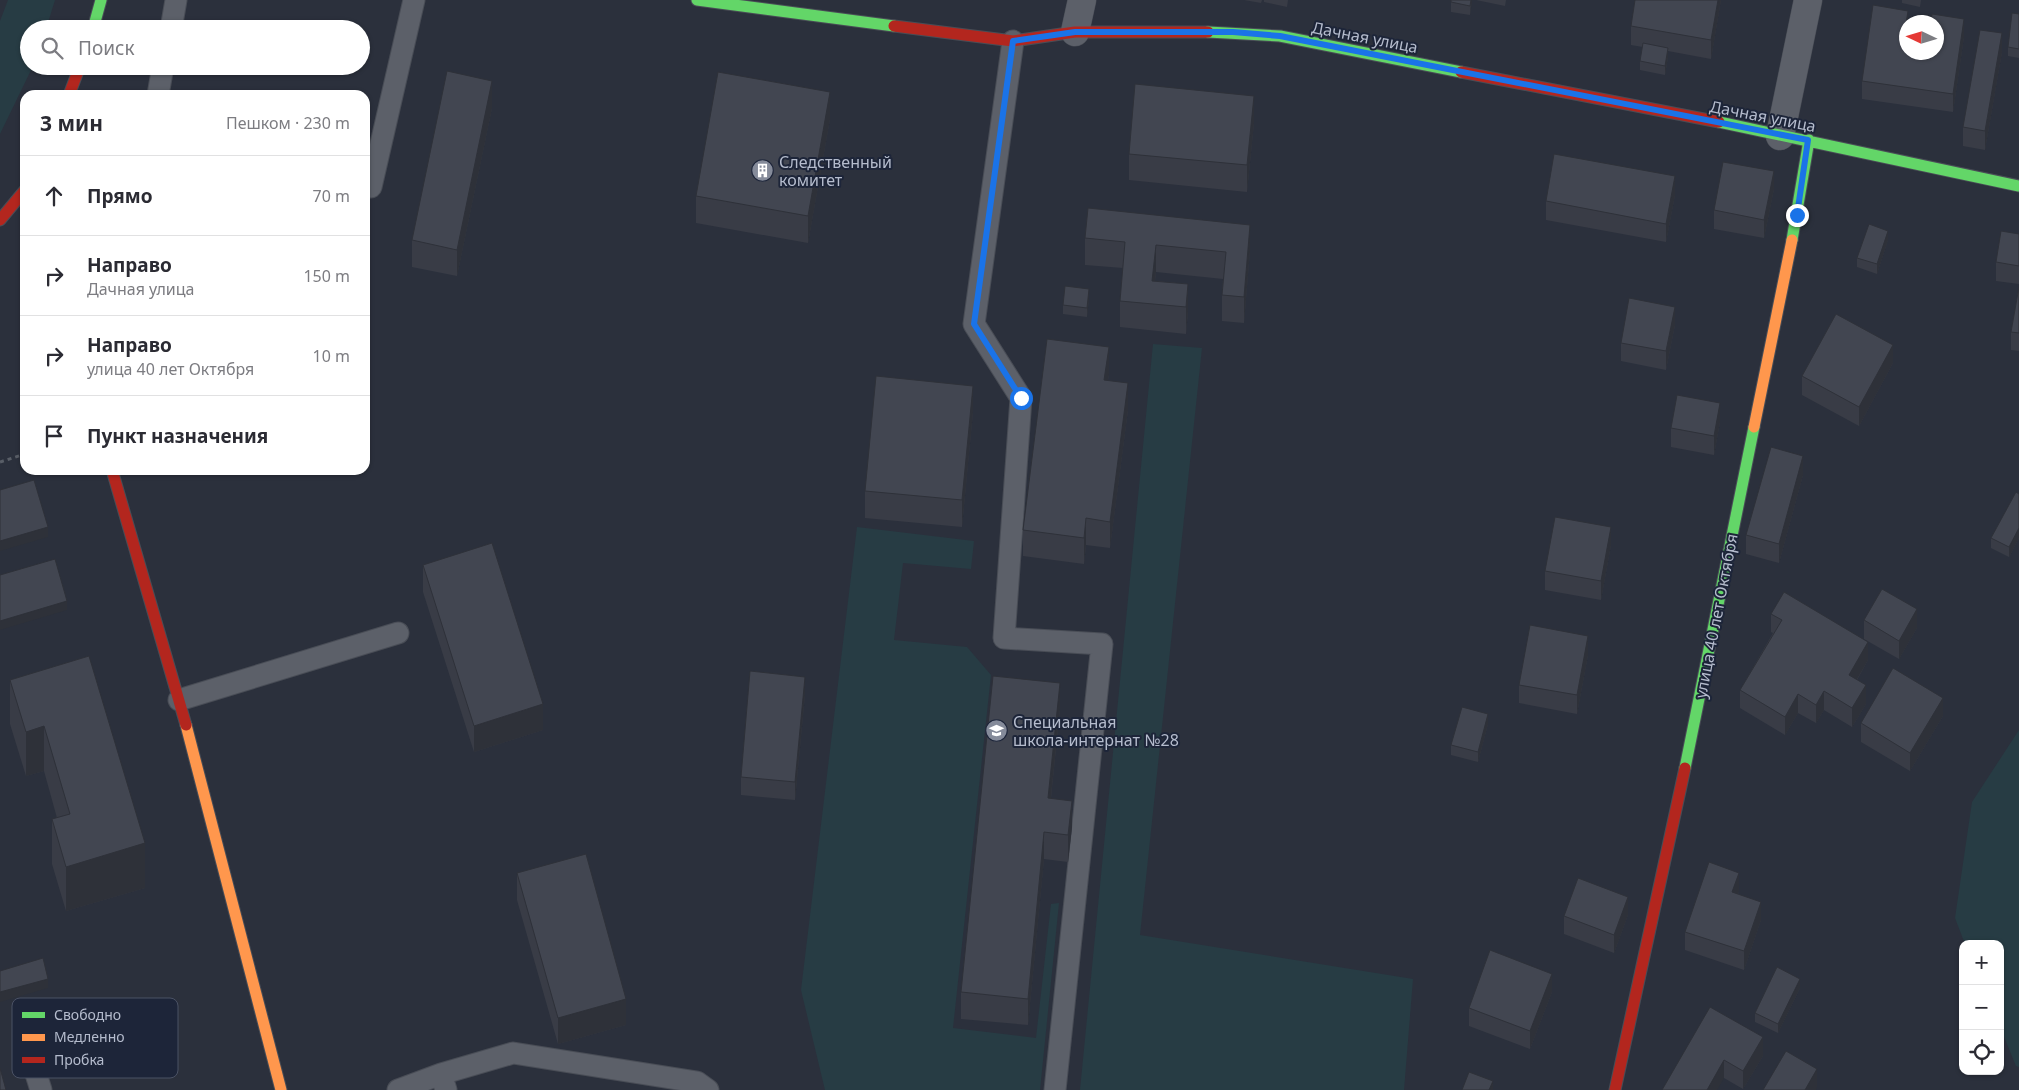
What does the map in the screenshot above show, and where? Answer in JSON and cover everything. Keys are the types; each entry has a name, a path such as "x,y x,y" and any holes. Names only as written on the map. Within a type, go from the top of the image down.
{"main road":[{"path":"95,20 101,0"},
{"name":"Дачная улица","path":"697,0 1013,41 1075,32 1233,32 1280,36 1808,140 2019,186"},
{"path":"71,90 77,75"},
{"name":"улица 40 лет Октября","path":"1615,1090 1693,729 1797,215 1808,140"},
{"path":"0,220 20,196"},
{"path":"113,475 179,700 281,1090"}],"street":[{"path":"1075,32 1082,0"},
{"path":"1780,136 1808,0"}],"lane":[{"path":"173,20 176,0"},
{"path":"370,187 414,0"},
{"path":"1013,41 974,324 1021,398 1004,638 1102,644 1055,1090"},
{"path":"159,90 161,75"},
{"path":"179,700 398,633"},
{"path":"398,1090 443,1082 512,1053 697,1082 708,1090"},
{"path":"37,1078 41,1090"}],"path":[{"path":"0,462 20,456"}],"shaded area":[{"path":"8,0 55,0 49,20 20,20 20,75 29,75 0,134 0,21"},
{"path":"1153,344 1202,348 1140,935 1413,979 1404,1090 1080,1090"},
{"path":"857,527 974,541 971,569 903,563 894,640 967,647 991,675 953,1028 1036,1038 1051,904 1059,903 1040,1090 825,1090 801,990"},
{"path":"2019,730 2019,1067 2016,1066 2004,1037 2004,940 1963,940 1955,918 1972,802"}],"building":[{"path":"1451,0 1471,0 1470,6 1451,2"},
{"path":"1635,0 1718,0 1711,40 1631,26"},
{"path":"1873,5 1908,11 1907,15 1899,15 1899,60 1944,60 1944,16 1964,19 1953,94 1862,81"},
{"path":"2012,13 2019,14 2019,49 2008,47"},
{"path":"1980,30 2002,33 1985,131 1963,127"},
{"path":"1643,43 1668,48 1665,66 1640,61"},
{"path":"447,71 492,81 457,250 412,240"},
{"name":"Следственный комитет","path":"718,72 830,92 808,216 696,196"},
{"path":"1135,84 1254,96 1247,165 1129,154"},
{"path":"1554,154 1675,176 1666,224 1546,201"},
{"path":"1723,162 1774,171 1764,220 1714,210"},
{"path":"1088,208 1250,225 1244,297 1222,295 1226,252 1156,245 1152,281 1188,284 1186,307 1120,301 1125,242 1085,238"},
{"path":"1869,224 1888,231 1877,264 1857,258"},
{"path":"2001,231 2019,234 2019,266 1996,262"},
{"path":"1065,286 1089,289 1087,308 1063,305"},
{"path":"2019,287 2019,333 2011,332"},
{"path":"1629,298 1675,307 1666,351 1621,343"},
{"path":"1836,314 1893,345 1859,407 1802,376"},
{"path":"1047,339 1109,347 1104,380 1128,383 1110,522 1086,518 1084,538 1023,530"},
{"path":"876,376 973,386 962,500 865,491"},
{"path":"1677,395 1720,403 1714,436 1671,428"},
{"path":"1771,447 1803,456 1779,544 1746,535"},
{"path":"34,480 48,527 0,541 0,490"},
{"path":"2016,492 2019,494 2019,528 2009,547 1991,538"},
{"path":"1555,517 1611,527 1601,581 1545,571"},
{"path":"492,543 543,704 474,726 423,565"},
{"path":"55,559 67,601 0,621 0,575"},
{"path":"1882,589 1917,609 1899,641 1864,620"},
{"path":"1784,592 1868,642 1849,675 1866,685 1852,708 1824,691 1816,705 1798,694 1785,717 1740,690 1782,620 1771,614"},
{"path":"1530,625 1588,636 1577,695 1519,685"},
{"path":"89,656 145,843 66,867 52,819 70,814 44,726 26,732 10,680"},
{"path":"1893,668 1943,698 1910,753 1861,723"},
{"path":"750,671 805,677 795,782 741,777"},
{"path":"993,676 1060,683 1048,798 1072,801 1068,835 1044,832 1028,999 961,992"},
{"path":"1462,707 1488,714 1478,752 1451,745"},
{"path":"586,854 626,999 558,1018 517,873"},
{"path":"1709,862 1739,873 1732,892 1761,902 1744,951 1685,932"},
{"path":"1578,878 1628,897 1614,935 1564,916"},
{"path":"1490,950 1552,974 1530,1031 1469,1008"},
{"path":"43,958 48,979 0,992 0,971"},
{"path":"1777,967 1800,979 1778,1024 1755,1013"},
{"path":"1710,1007 1763,1037 1743,1071 1724,1060 1707,1090 1662,1090"},
{"path":"1786,1051 1817,1069 1805,1090 1763,1090"},
{"path":"0,1068 6,1090 0,1090"},
{"path":"1469,1072 1493,1081 1489,1090 1462,1090"}],"traffic: fast":[{"path":"95,20 101,0"},
{"path":"697,0 894,26"},
{"path":"1208,32 1280,36 1461,72"},
{"path":"1719,122 2019,186"},
{"path":"1792,240 1809,140"},
{"path":"1685,768 1754,427"}],"traffic: slow":[{"path":"1754,427 1792,240"},
{"path":"186,725 281,1090"}],"traffic: jam":[{"path":"894,26 1013,41 1075,32 1208,32"},
{"path":"1461,72 1719,122"},
{"path":"71,90 77,75"},
{"path":"0,220 20,196"},
{"path":"113,475 186,725"},
{"path":"1615,1090 1685,768"}],"place":[{"name":"Следственный комитет","path":"763,171"},
{"name":"Специальная школа-интернат №28","path":"997,731"}],"route":[{"path":"1021,398 974,324 1013,41 1075,32 1233,32 1280,36 1454,72 1808,140 1797,215"}]}
